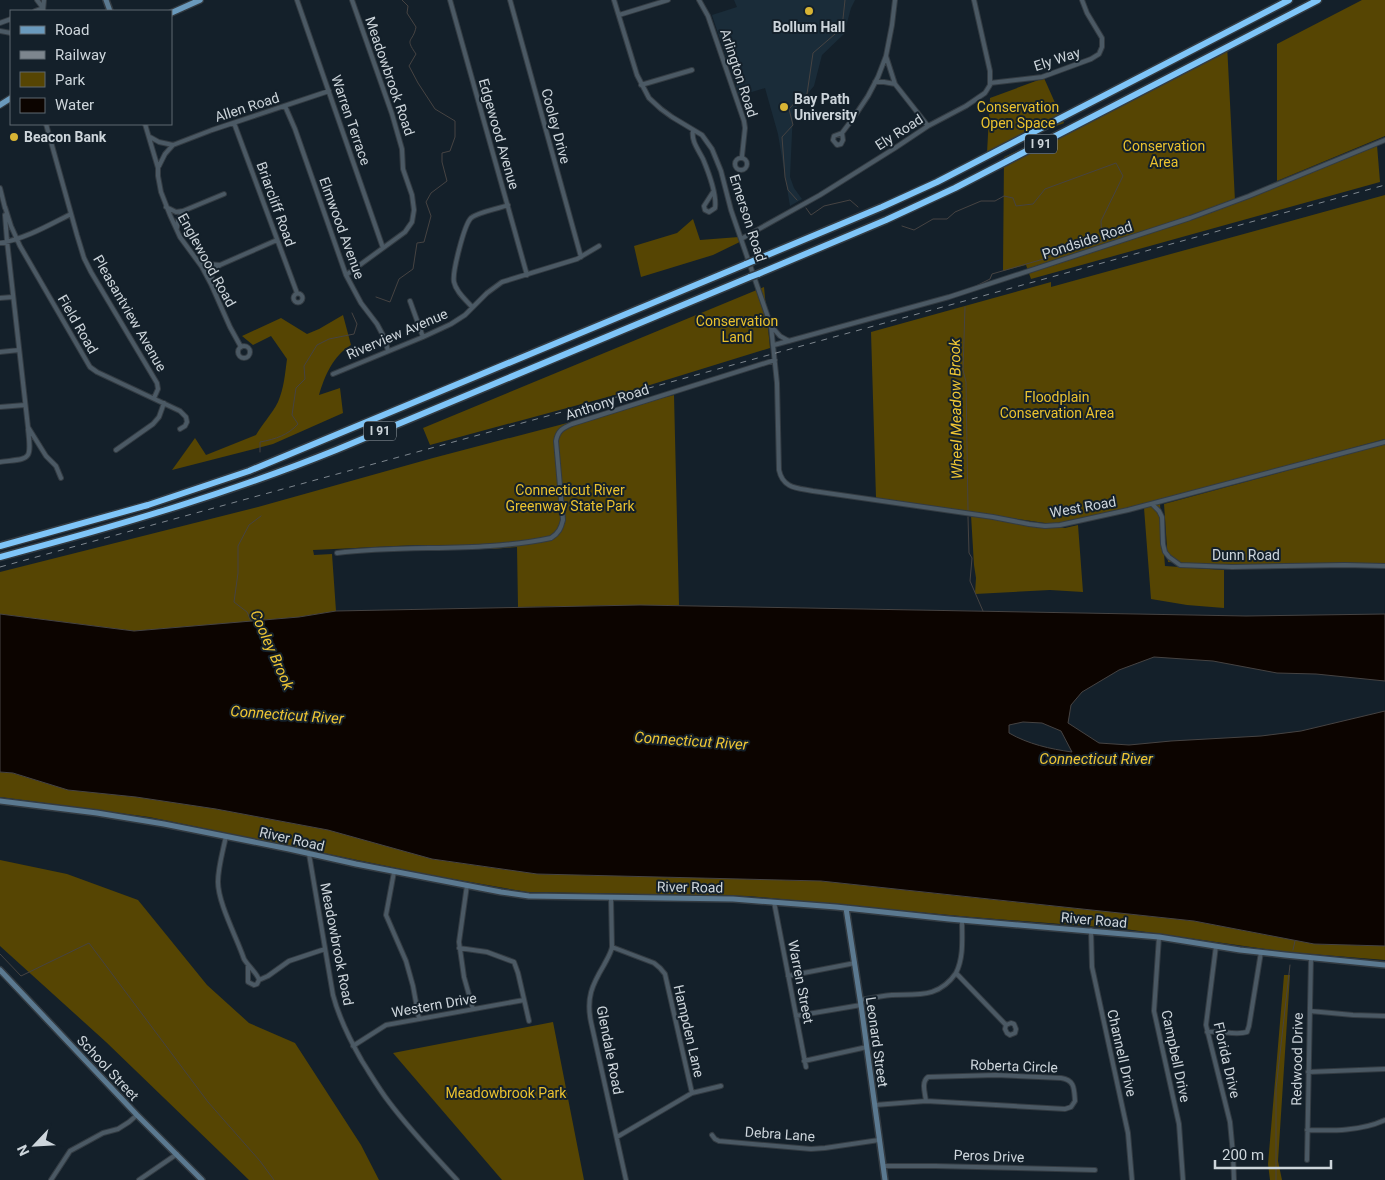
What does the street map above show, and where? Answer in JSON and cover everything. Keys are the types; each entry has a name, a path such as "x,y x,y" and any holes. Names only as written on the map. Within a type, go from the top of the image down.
{"highway":[{"name":"I 91","path":"0,546 155,503 241,474 876,210 937,182 1289,0"},
{"name":"I 91","path":"0,557 172,508 308,461 758,274 948,191 1318,0"}],"main road":[{"path":"172,13 200,0"}],"street":[{"path":"37,0 43,10"},
{"path":"43,10 44,0"},
{"name":"Warren Terrace","path":"297,0 383,248"},
{"name":"Meadowbrook Road","path":"346,275 403,234 409,228 414,215 414,202 404,174 402,149 395,122 352,0"},
{"name":"Edgewood Avenue","path":"450,0 526,274"},
{"name":"Cooley Drive","path":"510,0 581,257"},
{"name":"Emerson Road","path":"614,0 637,74 649,98 661,109 704,138 716,157 741,239 771,326 777,383 779,469 782,479"},
{"path":"620,15 668,0"},
{"name":"Arlington Road","path":"700,0 708,16 744,121 742,156"},
{"path":"842,133 862,106 886,56 895,0"},
{"path":"974,0 990,71 990,83"},
{"name":"Ely Way","path":"990,83 1039,78 1079,64 1099,54 1102,47 1102,38 1087,13 1082,0"},
{"path":"886,56 895,84 928,126"},
{"path":"641,85 692,70"},
{"path":"875,82 895,84"},
{"name":"Ely Road","path":"741,239 828,190 928,126 956,112 981,96 988,89 990,83"},
{"name":"Allen Road","path":"173,145 329,90"},
{"name":"Elmwood Avenue","path":"285,106 295,129 346,275 360,303 377,324 386,342 388,351"},
{"name":"Briarcliff Road","path":"234,122 296,293"},
{"name":"Pleasantview Avenue","path":"46,125 86,263 157,382 158,390 154,398"},
{"name":"Englewood Road","path":"146,125 166,206 177,231 211,284 241,347"},
{"path":"693,130 693,140 706,166 713,192 716,207 709,212 705,210 704,206 713,192"},
{"path":"150,137 164,144 173,145"},
{"name":"Pondside Road","path":"774,345 949,297 1198,215 1256,194 1385,140"},
{"path":"158,168 159,162 173,145"},
{"name":"Field Road","path":"0,188 16,238 92,370 180,411 187,421 187,424 180,429"},
{"path":"166,206 176,212 183,211 224,194"},
{"path":"472,307 457,289 454,280 466,227 473,217 508,205"},
{"name":"Field Road","path":"0,462 21,459 28,455 30,449 7,241 5,207"},
{"path":"177,231 178,220 183,211"},
{"path":"0,242 35,232 71,214"},
{"path":"211,284 212,272 220,265 277,240"},
{"name":"Riverview Avenue","path":"333,374 422,337 457,320 497,285 581,257 599,246"},
{"path":"194,257 207,264 220,265"},
{"path":"0,298 13,297"},
{"path":"410,300 422,337"},
{"path":"771,326 778,335 789,341"},
{"path":"0,352 19,350"},
{"name":"Anthony Road","path":"337,553 507,545 551,538 560,529 563,520 556,441 558,433 562,428 775,360"},
{"path":"116,450 153,424 159,416 164,403"},
{"path":"0,407 25,405"},
{"path":"28,426 46,456 56,466 61,478"},
{"name":"West Road","path":"782,479 784,483 789,485 813,491 1045,526 1070,524 1152,504 1385,442"},
{"name":"Dunn Road","path":"1152,504 1162,517 1163,544 1166,552 1169,557 1180,565 1232,567 1385,566"},
{"name":"River Road","path":"0,801 97,813 164,824 394,872 533,897 733,899 774,902 1159,937 1260,952 1385,965"},
{"path":"226,836 220,863 218,888 244,959 258,976 259,980"},
{"name":"Meadowbrook Road","path":"309,854 335,1003 354,1046 399,1116 457,1180"},
{"path":"394,872 386,915 406,960 419,1019"},
{"path":"467,885 459,935 459,948 464,977 473,1009"},
{"name":"Glendale Road","path":"611,898 612,947 592,989 589,1006 626,1180"},
{"name":"Warren Street","path":"774,902 806,1067"},
{"name":"Leonard Street","path":"846,908 861,1002 884,1180"},
{"path":"796,1016 886,996 929,994 942,987 956,974 959,966 962,920"},
{"name":"Channell Drive","path":"1091,930 1092,967 1128,1133 1132,1180"},
{"name":"Campbell Drive","path":"1159,937 1154,1011 1179,1124 1183,1180"},
{"name":"Florida Drive","path":"1216,946 1206,1020 1207,1032 1230,1122 1234,1180"},
{"name":"Hampden Lane","path":"612,947 654,963 664,974 692,1094"},
{"path":"459,948 487,952 514,962 529,1020"},
{"path":"248,966 248,982 254,985 289,961 325,949"},
{"path":"1207,1032 1217,1030 1238,1034 1247,1032 1250,1024 1260,952"},
{"name":"Redwood Drive","path":"1306,1160 1311,958"},
{"path":"788,976 855,963"},
{"name":"School Street","path":"0,970 137,1115 202,1180"},
{"path":"956,974 1006,1024"},
{"name":"Western Drive","path":"354,1046 386,1025 524,1000"},
{"path":"1310,1011 1385,1016"},
{"path":"804,1061 867,1047"},
{"path":"1308,1072 1385,1069"},
{"name":"Roberta Circle","path":"875,1105 926,1101 1065,1109 1071,1107 1075,1102 1073,1085 1068,1080 1061,1078 996,1075 925,1078 926,1101"},
{"path":"616,1137 692,1094 721,1086"},
{"path":"51,1180 70,1151 103,1133 118,1129 137,1115"},
{"path":"1307,1130 1342,1130 1366,1126 1385,1120"},
{"name":"Debra Lane","path":"712,1135 719,1141 814,1149 880,1140"},
{"path":"139,1180 176,1154"},
{"name":"Peros Drive","path":"883,1166 1095,1170"}],"shaded area":[{"name":"Bay Path University","path":"734,0 855,0 844,34 822,55 814,86 793,111 790,177 794,188 802,199 790,206 778,134 765,88 739,96 712,15 737,7"}],"green space":[{"path":"1362,0 1385,0 1385,136 1277,181 1277,44"},
{"name":"Conservation Area","path":"1227,44 1235,201 1377,145 1380,182 1031,279 1026,265 1003,271 1004,157 1082,121"},
{"name":"Conservation Open Space","path":"1044,78 1064,123 987,153 990,98"},
{"name":"Floodplain Conservation Area","path":"1385,195 1385,439 1065,526 876,498 871,332 1051,282 1051,287"},
{"path":"693,219 700,240 752,236 713,255 641,277 634,246 677,233"},
{"name":"Conservation Land","path":"764,287 770,348 637,389 430,445 423,428"},
{"path":"343,315 351,345 339,355 330,367 319,395 340,388 343,413 273,444 172,470 195,438 206,455 256,435 278,402 283,386 287,359 271,336 253,345 242,336 281,318 307,334"},
{"name":"Connecticut River Greenway State Park","path":"674,395 679,605 518,607 517,547 493,549 418,545 313,550 314,555 332,554 336,611 299,617 134,631 0,614 0,572 258,507 433,458"},
{"path":"1385,444 1385,566 1215,565 1168,562 1164,504"},
{"path":"1160,504 1165,566 1224,570 1224,608 1187,605 1151,599 1144,508"},
{"path":"971,515 1065,528 1078,525 1083,592 1050,590 975,594 976,578"},
{"path":"0,772 12,773 68,790 136,797 216,809 328,830 432,859 537,874 821,881 1194,921 1314,944 1385,946 1385,960 1286,952 1125,929 970,917 748,896 527,892 430,875 149,817 0,797"},
{"path":"0,860 67,874 138,900 207,985 249,1023 295,1043 361,1145 379,1180 249,1180 106,1042 0,946"},
{"path":"1284,975 1290,975 1278,1161 1282,1180 1270,1180 1268,1164"},
{"name":"Meadowbrook Park","path":"553,1022 584,1180 502,1180 393,1053"}],"water":[{"name":"Connecticut River","path":"640,605 1246,616 1385,614 1385,681 1316,674 1277,673 1213,661 1154,657 1119,670 1082,692 1071,705 1068,723 1099,743 1129,745 1261,736 1301,731 1385,711 1385,946 1314,944 1194,921 821,881 537,874 432,859 328,830 216,809 136,797 68,790 13,773 0,772 0,614 134,631 299,617 336,611","holes":["1023,722 1042,723 1061,731 1072,752 1039,746 1009,733 1009,725"]}],"waterway":[{"name":"Cooley Brook","path":"376,297 390,302 399,279 413,269 417,243 424,242 431,216 426,202 431,193 447,181 442,162 442,153 450,151 455,137 455,121 435,109 409,66 416,54 410,42 416,27 407,13 408,6 402,0"},
{"name":"Wheel Meadow Brook","path":"797,200 788,190 785,177 782,137 793,125 789,109 799,98 807,94 813,53 842,28 845,0"},
{"name":"Wheel Meadow Brook","path":"902,226 914,230 933,219 947,219 955,212 981,201 995,201 1004,196 1013,198 1016,206 1033,204 1045,189 1116,163 1123,176 1101,221 1102,242 992,274 990,279 974,287"},
{"name":"Wheel Meadow Brook","path":"806,208 811,215 824,206 850,200 858,207"},
{"name":"Wheel Meadow Brook","path":"965,307 963,370 966,382 968,510"},
{"name":"Cooley Brook","path":"260,452 260,442 281,436 298,424 292,415 296,388 305,379 304,366 317,345 329,339 354,334 357,324 352,313"},
{"name":"Cooley Brook","path":"251,621 247,612 234,602 238,573 238,546 249,525 261,516"},
{"name":"Wheel Meadow Brook","path":"968,517 969,553 972,558 970,581 983,611"},
{"path":"1293,950 1295,941"},
{"path":"0,954 21,976 89,943 208,1102 260,1161 274,1180"},
{"path":"1276,1180 1276,1089 1290,965"}],"railway":[{"path":"0,567 1385,185"}],"place":[{"name":"Bollum Hall","path":"809,11"},
{"name":"Bay Path University","path":"784,107"},
{"name":"Beacon Bank","path":"14,137"}]}
